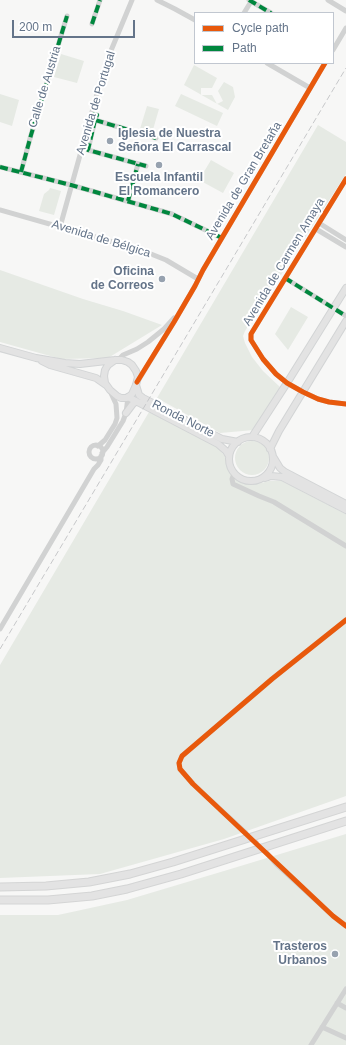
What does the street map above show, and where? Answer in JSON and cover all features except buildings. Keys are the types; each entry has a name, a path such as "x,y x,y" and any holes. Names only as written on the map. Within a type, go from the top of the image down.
{"highway":[{"path":"0,887 46,886 89,882 130,874 173,862 346,806"},
{"path":"0,900 48,900 92,896 127,889 182,874 346,821"}],"main road":[{"path":"252,437 346,288"},
{"path":"270,448 346,321"},
{"name":"Avenida de Gran Bretaña","path":"0,348 36,358 75,363 116,360"},
{"name":"Avenida de Gran Bretaña","path":"36,358 50,365 99,379 108,388"},
{"path":"116,360 128,362 134,366 138,375 137,384 133,392 128,397 120,397 108,388 104,378 108,365 116,360"},
{"name":"Ronda Norte","path":"137,384 139,395 142,398 222,439 238,442"},
{"name":"Ronda Norte","path":"128,397 218,444 229,456"},
{"path":"126,413 136,402"},
{"path":"346,504 285,472 276,463 270,448 263,440 247,437 238,442 230,451 230,466 234,474 240,479 254,481 271,476 282,477 346,510"},
{"path":"261,479 271,470 273,457"}],"street":[{"path":"92,24 100,0"},
{"name":"Avenida de Portugal","path":"60,227 102,76 132,0"},
{"path":"157,0 194,19"},
{"path":"244,12 250,0 269,12"},
{"path":"328,0 344,10"},
{"name":"Calle de Austria","path":"20,172 67,16"},
{"path":"334,48 346,28"},
{"path":"269,64 310,88"},
{"name":"Avenida de Gran Bretaña","path":"137,384 324,64"},
{"path":"91,114 96,116 88,150 146,166"},
{"path":"95,120 156,138"},
{"path":"128,202 138,164"},
{"path":"0,167 71,185 172,214 222,238"},
{"name":"Avenida de Carmen Amaya","path":"346,179 251,334 252,340 263,359 276,374 287,383 318,399 346,404"},
{"name":"Avenida de Bélgica","path":"0,210 150,254 175,265 198,278"},
{"path":"319,223 346,240"},
{"path":"316,229 346,247"},
{"path":"286,278 346,316"},
{"name":"Avenida de Gran Bretaña","path":"116,360 148,342 181,310"},
{"path":"94,469 93,458 90,454 90,450 92,446 98,446 104,442 117,418 116,404 108,388"},
{"path":"0,629 120,426 126,413 128,397"},
{"path":"98,446 101,449 102,455"},
{"path":"93,458 97,458 102,455"},
{"path":"234,474 232,479 233,484 274,502 346,546"},
{"path":"246,833 193,784 180,769 179,763 182,756 272,679 346,620"},
{"path":"266,852 276,864 328,912 346,926"},
{"path":"311,1045 346,989"},
{"path":"337,1003 346,1008"},
{"path":"322,1027 346,1038"}],"shaded area":[{"path":"61,54 84,61 77,83 54,77"},
{"path":"194,65 217,78 212,88 201,88 201,95 184,85"},
{"path":"224,82 233,87 235,97 228,110 217,104 223,101 218,91"},
{"path":"0,94 19,100 12,126 0,122"},
{"path":"181,94 223,113 217,126 175,106"},
{"path":"202,95 212,95 217,104"},
{"path":"147,106 159,109 152,133 140,129"},
{"path":"318,125 346,142 346,174 243,336 252,357 263,371 280,387 254,430 220,433 157,398"},
{"path":"211,160 234,173 223,193 199,180"},
{"path":"50,188 61,191 54,215 39,211 44,194"},
{"path":"0,270 162,325 108,358 61,359 0,342"},
{"path":"291,307 308,317 288,350 275,334"},
{"path":"149,412 217,447 225,456 228,470 237,481 257,484 269,481 282,481 346,514 346,796 224,839 100,874 0,878 0,665"},
{"path":"249,441 255,441 259,442 266,448 269,458 268,465 262,472 255,475 249,475 245,474 238,468 235,461 235,455 236,451 242,444"},
{"path":"346,834 346,1045 0,1045 0,915 58,915 127,900"}],"tunnel":[{"path":"248,835 263,849"}],"railway":[{"path":"0,649 346,68"}],"marked path":[{"path":"92,24 100,0"},
{"path":"249,0 269,12"},
{"path":"21,172 67,16"},
{"path":"91,114 97,115 95,120 156,138"},
{"path":"95,120 88,150 146,166"},
{"path":"128,201 138,164"},
{"path":"0,167 71,185 172,214 222,238"},
{"path":"285,278 346,316"}],"cycle path":[{"path":"137,382 174,322 324,64"},
{"path":"346,179 251,334 251,340 263,359 276,374 287,383 318,399 346,404"},
{"path":"346,620 272,679 182,756 179,763 180,769 193,784 333,916 346,926"}],"place":[{"name":"Iglesia de Nuestra Señora El Carrascal","path":"110,141"},
{"name":"Escuela Infantil El Romancero","path":"159,165"},
{"name":"Oficina de Correos","path":"162,279"},
{"name":"Trasteros Urbanos","path":"335,954"}]}
